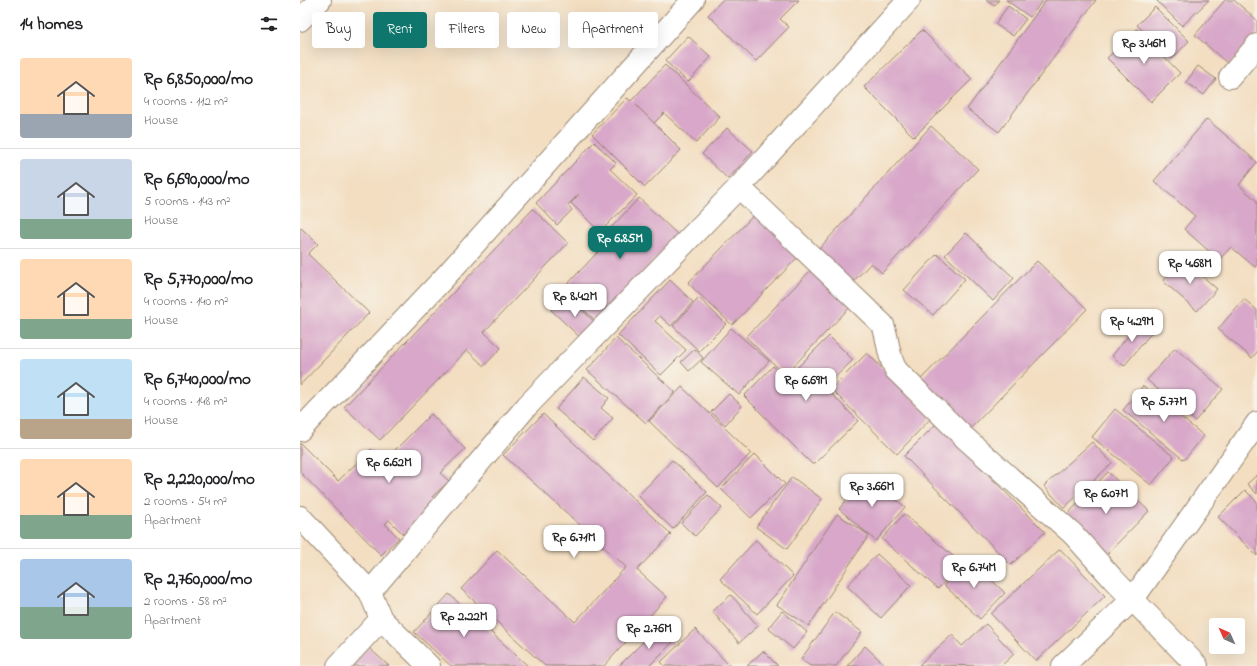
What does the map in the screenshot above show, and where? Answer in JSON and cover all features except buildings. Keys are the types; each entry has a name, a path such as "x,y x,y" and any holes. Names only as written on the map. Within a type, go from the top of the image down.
{"street":[{"path":"300,20 320,0"},
{"path":"300,430 444,278 693,0"},
{"path":"370,592 527,406 739,187 909,0"},
{"path":"1230,77 1257,45"},
{"path":"739,187 883,325 887,335 890,360 896,370 965,438 1073,534 1197,666"},
{"path":"1063,666 1133,599 1257,423"},
{"path":"300,517 370,592 382,619 429,666"},
{"path":"338,666 382,619"}]}
